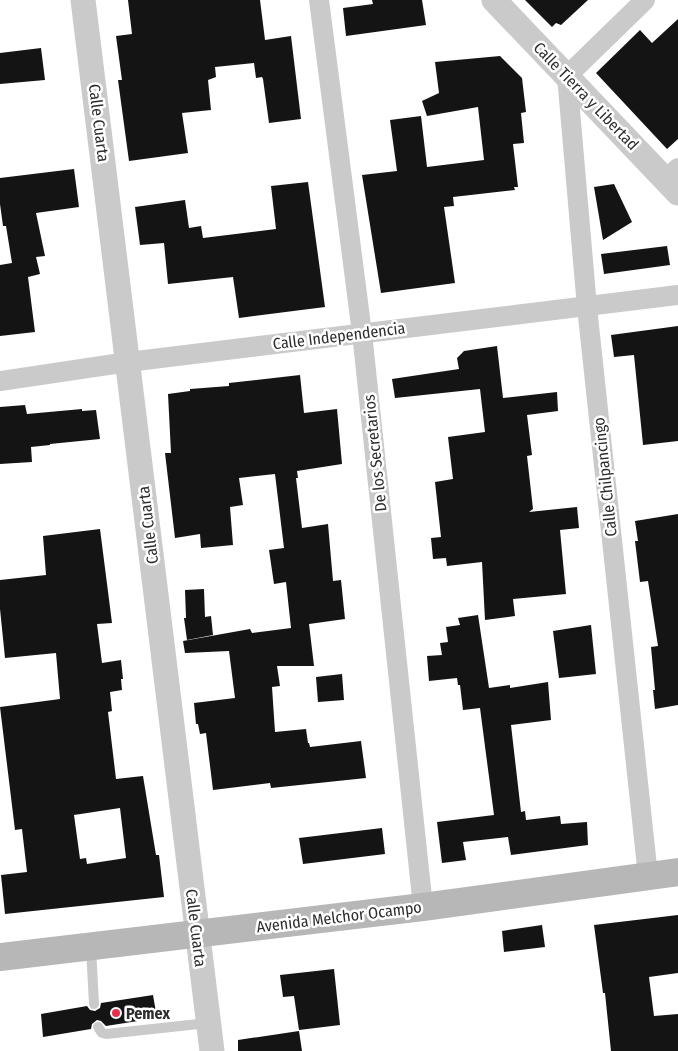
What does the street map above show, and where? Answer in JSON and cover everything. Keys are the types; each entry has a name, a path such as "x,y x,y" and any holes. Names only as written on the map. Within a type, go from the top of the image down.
{"main road":[{"name":"Avenida Melchor Ocampo","path":"0,957 422,907 678,872"}],"street":[{"name":"Calle Cuarta","path":"83,0 196,934 212,1051"},
{"name":"De los Secretarios","path":"319,0 362,333 422,907"},
{"name":"Calle Tierra y Libertad","path":"494,0 567,76 674,180"},
{"path":"567,76 645,0"},
{"name":"Calle Chilpancingo","path":"567,76 587,307 648,876"},
{"name":"Calle Independencia","path":"0,381 128,362 678,295"}],"lane":[{"path":"91,946 94,1004"},
{"path":"98,1028 102,1033 106,1034 208,1023"}],"building":[{"path":"128,0 260,0 265,40 291,36 301,119 269,123 263,79 262,77 256,78 254,63 215,67 216,77 208,80 211,110 182,113 188,153 129,161 118,80 122,80 116,36 132,34"},
{"path":"372,0 422,0 426,25 346,36 343,8 373,4"},
{"path":"525,0 588,0 561,25 556,23 552,27"},
{"path":"678,19 678,139 667,149 596,73 640,30 652,43"},
{"path":"41,48 45,80 0,84 0,53"},
{"path":"500,56 522,78 526,112 521,113 524,143 513,144 518,187 514,187 515,190 453,197 454,206 444,207 455,283 381,293 362,175 397,171 390,120 421,116 427,167 484,160 478,107 427,116 422,101 439,93 435,62"},
{"path":"74,169 79,207 36,213 45,256 36,257 40,274 28,277 35,332 0,336 0,265 12,263 6,226 3,226 0,204 0,178"},
{"path":"308,182 325,307 239,318 233,277 168,284 164,243 140,245 135,207 185,200 189,228 201,226 203,238 276,229 271,186"},
{"path":"614,184 632,222 603,240 594,187"},
{"path":"667,246 670,265 604,274 601,254"},
{"path":"678,326 678,441 643,445 634,355 614,357 611,335"},
{"path":"497,346 503,398 557,392 558,411 527,415 532,455 527,456 533,509 529,512 577,507 579,528 560,530 566,594 513,599 515,616 485,620 482,562 447,566 446,558 433,559 431,538 441,537 435,482 453,479 448,437 485,432 480,389 395,398 392,379 459,369 457,358 464,351"},
{"path":"300,375 304,413 337,409 342,464 297,471 298,478 296,478 302,528 328,524 333,581 341,580 345,619 309,624 314,666 277,666 280,686 272,687 275,732 306,729 310,747 361,741 366,778 271,788 270,783 213,790 206,733 200,734 198,724 196,724 194,703 235,698 229,651 185,653 183,641 250,629 252,633 291,628 286,582 274,584 269,550 284,548 275,474 239,478 243,505 230,507 233,545 201,548 200,534 175,538 165,453 171,453 168,394 190,391 190,389 229,386 229,383"},
{"path":"25,405 27,414 82,409 82,411 96,410 100,439 31,447 32,462 0,464 0,407"},
{"path":"678,514 678,705 655,709 651,647 658,646 648,581 640,582 635,541 638,541 635,521"},
{"path":"100,529 112,623 97,624 102,663 121,660 123,679 121,679 122,690 110,692 112,711 108,712 116,779 143,776 156,855 159,855 164,897 5,914 1,875 27,872 22,829 15,830 0,707 60,699 56,653 5,658 0,609 0,580 46,575 43,536","holes":["120,808 126,858 87,864 86,858 80,859 74,815"]},
{"path":"204,589 205,617 211,616 213,635 187,640 184,618 186,618 185,590"},
{"path":"478,615 489,688 510,685 510,688 548,682 551,720 511,725 521,812 525,811 526,820 560,816 561,824 587,822 588,845 511,855 508,837 463,842 466,860 442,863 437,822 494,815 480,708 463,710 460,685 458,685 457,678 429,681 427,656 442,655 440,643 448,642 446,627 460,625 458,618"},
{"path":"591,625 596,674 559,678 553,631"},
{"path":"342,674 344,700 318,702 316,677"},
{"path":"382,828 385,854 303,864 299,838"},
{"path":"678,915 678,973 649,977 654,1016 678,1014 678,1051 611,1051 605,993 603,993 594,925"},
{"path":"542,925 545,947 504,952 502,931"},
{"path":"334,969 340,1025 299,1030 294,996 283,997 280,975"},
{"name":"Pemex","path":"153,995 157,1018 106,1026 97,1020 92,1024 91,1029 43,1037 41,1014 87,1006 90,1010 95,1011 100,1008 101,1003"},
{"path":"299,1031 302,1051 238,1051 238,1040"}],"place":[{"name":"Pemex","path":"116,1013"}]}
